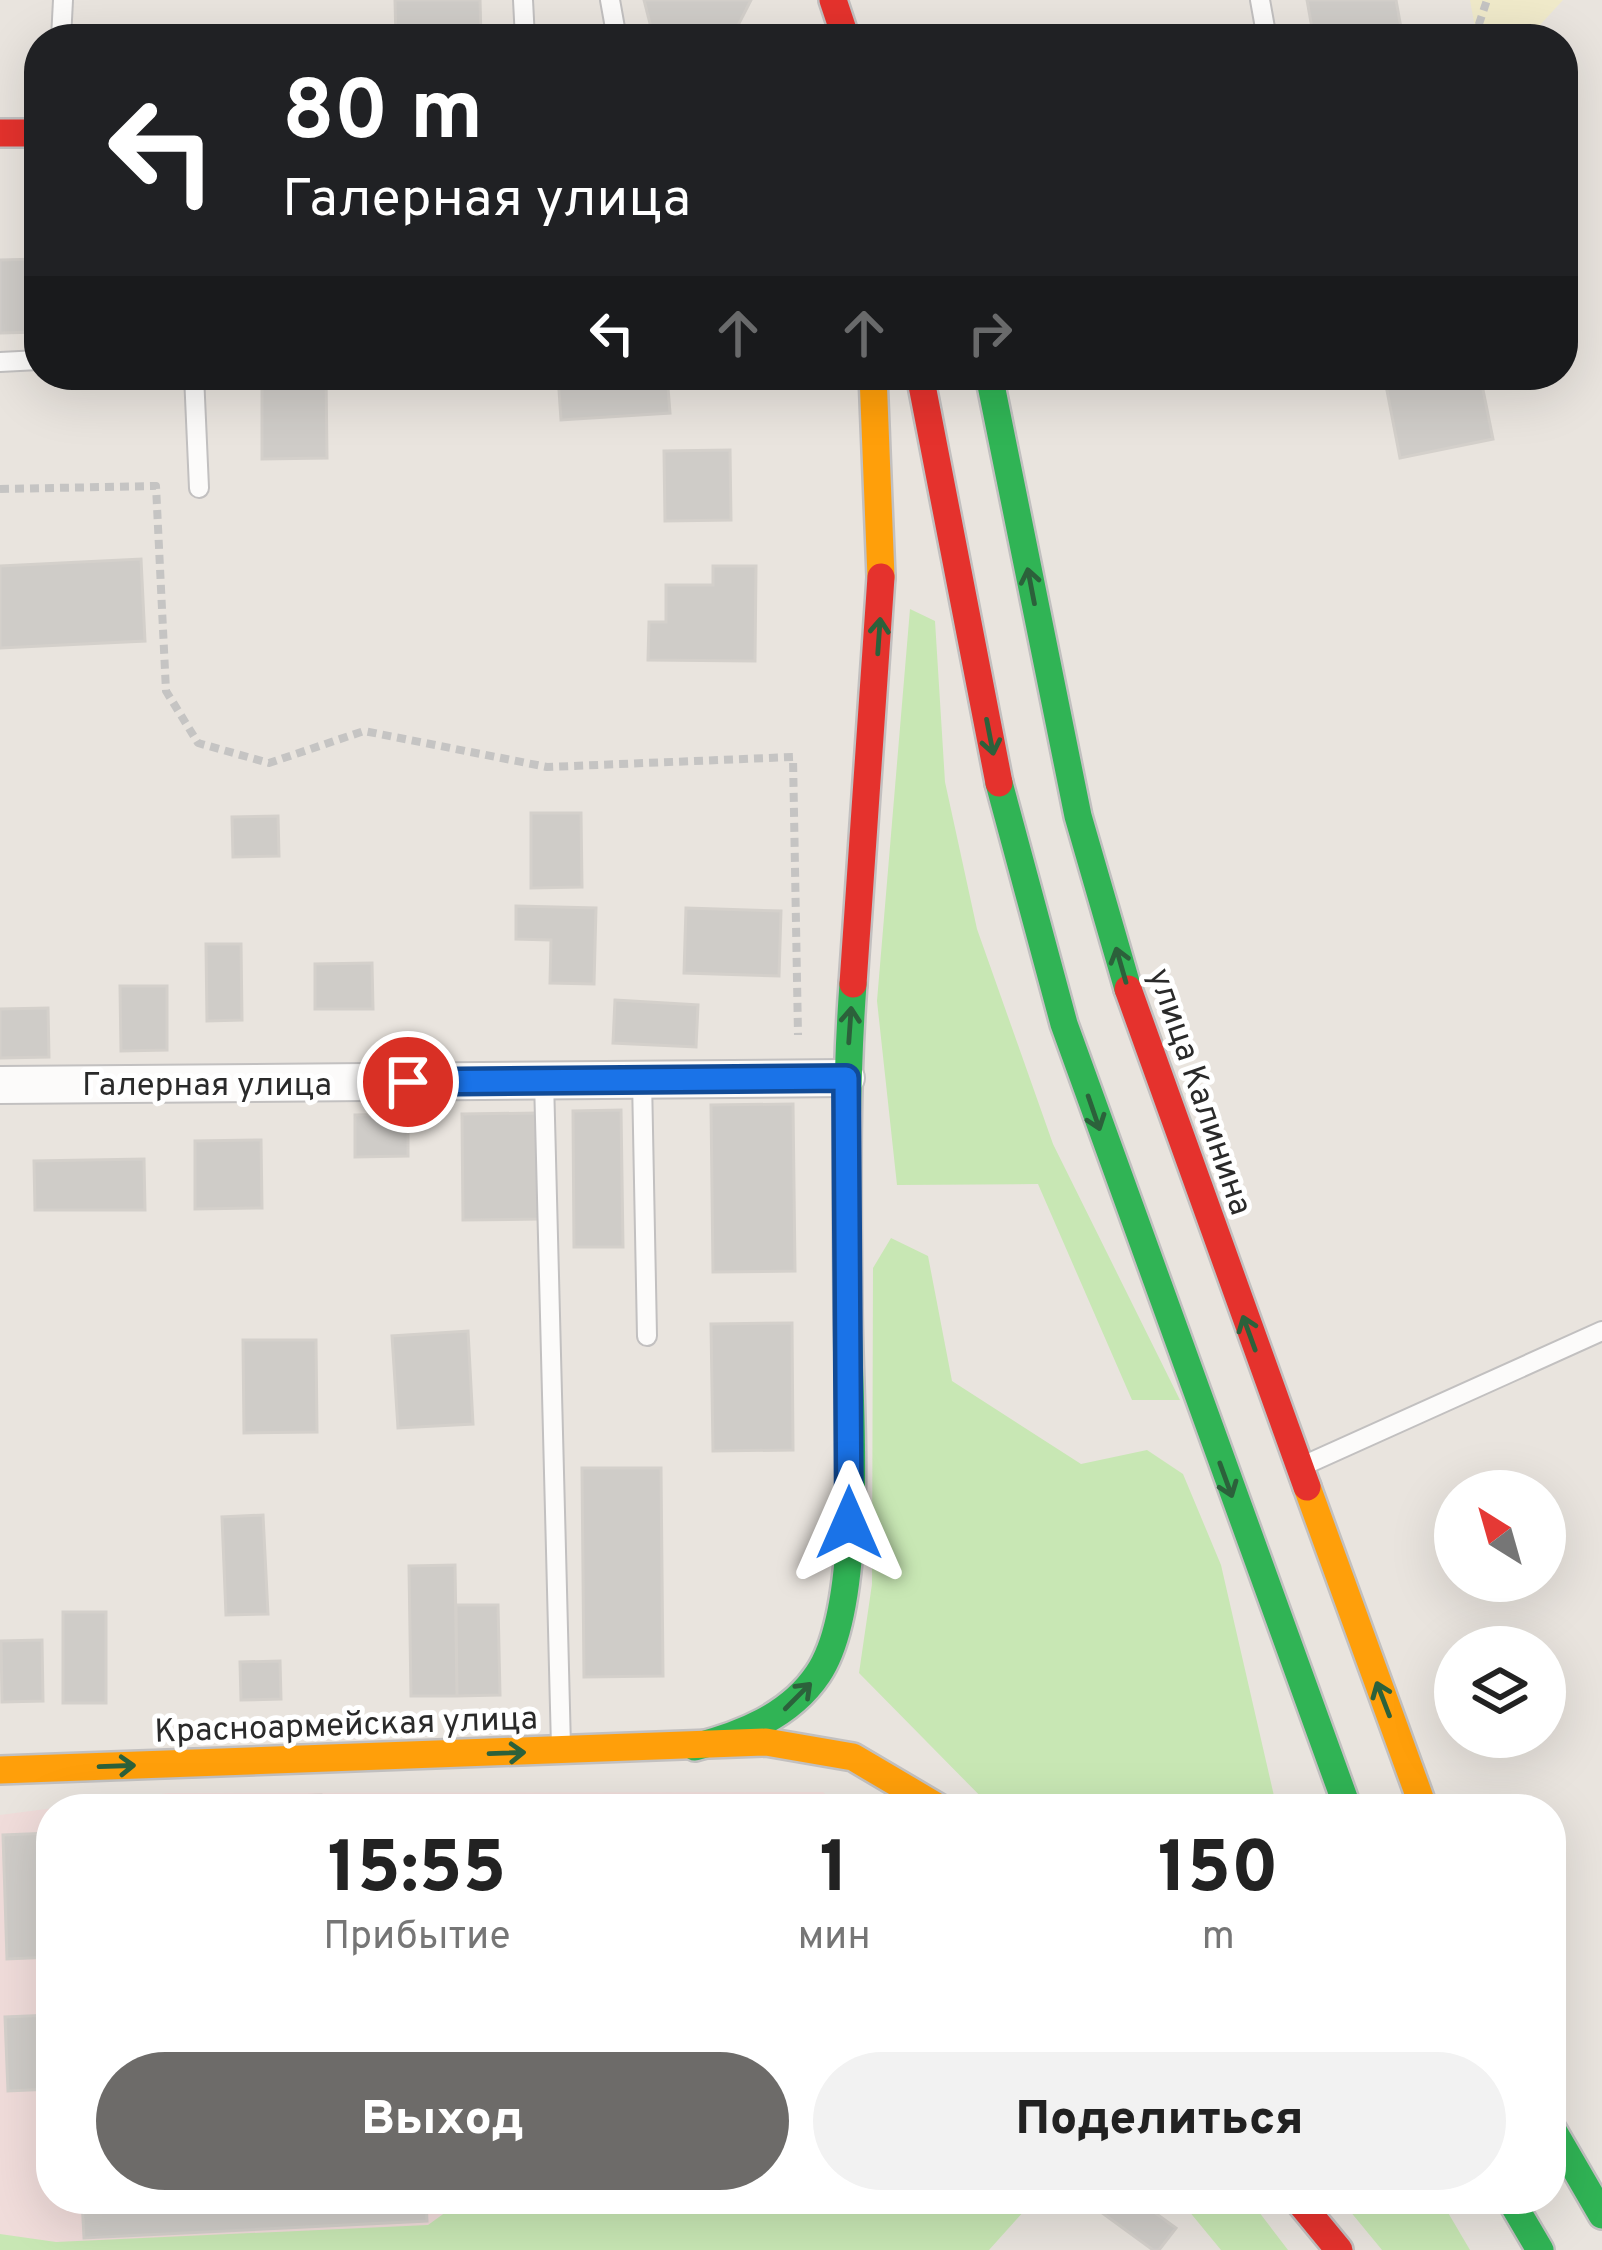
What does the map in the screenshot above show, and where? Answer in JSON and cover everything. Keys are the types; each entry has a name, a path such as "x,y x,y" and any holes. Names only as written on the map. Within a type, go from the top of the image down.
{"main road":[{"path":"695,1747 742,1734 775,1717 819,1673 835,1639 848,1552 846,1078 882,604 874,390"},
{"path":"923,390 1009,832 1064,1024 1343,1794"},
{"name":"улица Калинина","path":"992,390 1078,816 1138,1024 1418,1794"},
{"path":"695,1747 765,1738 841,1749 877,1764 920,1794"},
{"name":"Красноармейская улица","path":"0,1770 695,1747"},
{"path":"1566,2153 1602,2215"},
{"path":"1309,2214 1339,2250"},
{"path":"1519,2214 1540,2250"}],"street":[{"name":"Галерная улица","path":"0,1085 846,1078"}],"lane":[{"path":"195,390 199,488"},
{"path":"642,1079 647,1336"},
{"path":"544,1081 562,1752"},
{"path":"1297,1468 1602,1331"}],"path":[{"path":"0,489 156,486 166,691 198,742 269,763 364,731 547,767 793,758 798,1078"}],"shaded area":[{"path":"823,1792 825,1794 160,1794"},
{"path":"36,1810 36,2214 543,2214 437,2229 82,2246 0,2237 0,1815"}],"green space":[{"path":"910,609 935,621 945,782 977,929 1053,1144 1180,1400 1132,1400 1038,1184 897,1185 877,1001"},
{"path":"891,1238 928,1256 952,1381 1081,1464 1147,1450 1183,1474 1221,1565 1274,1794 978,1794 859,1673 872,1584 873,1268"},
{"path":"443,2214 1021,2214 989,2250 0,2250 0,2234 56,2242 428,2225"},
{"path":"1191,2214 1260,2214 1288,2250 1221,2250"},
{"path":"1352,2214 1449,2214 1470,2250 1382,2250"}],"sand":[{"path":"1470,0 1563,0 1541,24 1474,24"}],"building":[{"path":"395,0 480,0 481,24 396,24"},
{"path":"644,0 751,0 739,24 650,24"},
{"path":"1307,0 1396,0 1400,24 1311,24"},
{"path":"24,259 24,332 0,333 0,260"},
{"path":"262,390 326,390 327,458 262,459"},
{"path":"559,390 668,390 670,413 561,420"},
{"path":"1387,390 1483,390 1493,439 1400,458"},
{"path":"730,450 731,520 665,521 664,451"},
{"path":"141,559 145,641 0,648 0,566"},
{"path":"713,566 756,566 755,661 648,660 649,622 666,622 666,585 713,585"},
{"path":"531,813 581,813 582,887 531,888"},
{"path":"278,816 279,856 233,857 232,817"},
{"path":"516,906 596,908 594,984 550,983 551,940 516,939"},
{"path":"686,908 781,911 779,976 684,973"},
{"path":"206,944 241,944 242,1020 207,1021"},
{"path":"372,963 373,1009 315,1009 315,964"},
{"path":"120,986 167,986 167,1050 121,1051"},
{"path":"615,1000 698,1005 696,1047 613,1043"},
{"path":"48,1008 49,1057 0,1058 0,1009"},
{"path":"793,1104 795,1271 713,1272 711,1105"},
{"path":"621,1110 623,1247 574,1247 573,1111"},
{"path":"538,1113 539,1219 463,1220 462,1114"},
{"path":"408,1114 408,1156 355,1157 355,1115"},
{"path":"261,1140 262,1208 195,1209 195,1141"},
{"path":"144,1159 145,1210 35,1210 34,1161"},
{"path":"792,1323 793,1450 713,1451 711,1324"},
{"path":"468,1331 473,1424 398,1428 392,1336"},
{"path":"243,1340 316,1340 317,1432 244,1433"},
{"path":"582,1468 661,1468 663,1676 584,1677"},
{"path":"263,1515 268,1614 226,1615 222,1517"},
{"path":"455,1565 457,1696 411,1696 409,1566"},
{"path":"456,1605 498,1605 500,1695 457,1696"},
{"path":"63,1612 106,1612 106,1703 63,1703"},
{"path":"42,1640 43,1701 2,1702 1,1641"},
{"path":"280,1661 281,1699 241,1700 240,1662"},
{"path":"36,1834 36,1958 7,1959 3,1835"},
{"path":"36,2016 36,2090 8,2091 5,2017"},
{"path":"83,2214 427,2214 427,2221 84,2238"},
{"path":"1104,2214 1157,2214 1176,2228 1159,2250"}],"traffic: fast":[{"path":"992,390 1078,816 1128,989"},
{"path":"999,783 1064,1024 1343,1794"},
{"path":"695,1747 763,1722 807,1689 833,1641 843,1598 851,1496 847,1144 853,984"},
{"path":"1566,2153 1602,2215"},
{"path":"1519,2214 1540,2250"}],"traffic: slow":[{"path":"874,390 881,577"},
{"path":"1307,1487 1419,1794"},
{"path":"0,1770 766,1742 853,1757 916,1794"}],"traffic: jam":[{"path":"833,0 841,24"},
{"path":"0,133 24,133"},
{"path":"923,390 999,783"},
{"path":"853,984 881,577"},
{"path":"1128,989 1307,1487"},
{"path":"1309,2214 1339,2250"}],"route":[{"path":"408,1082 846,1078 849,1523"}]}
